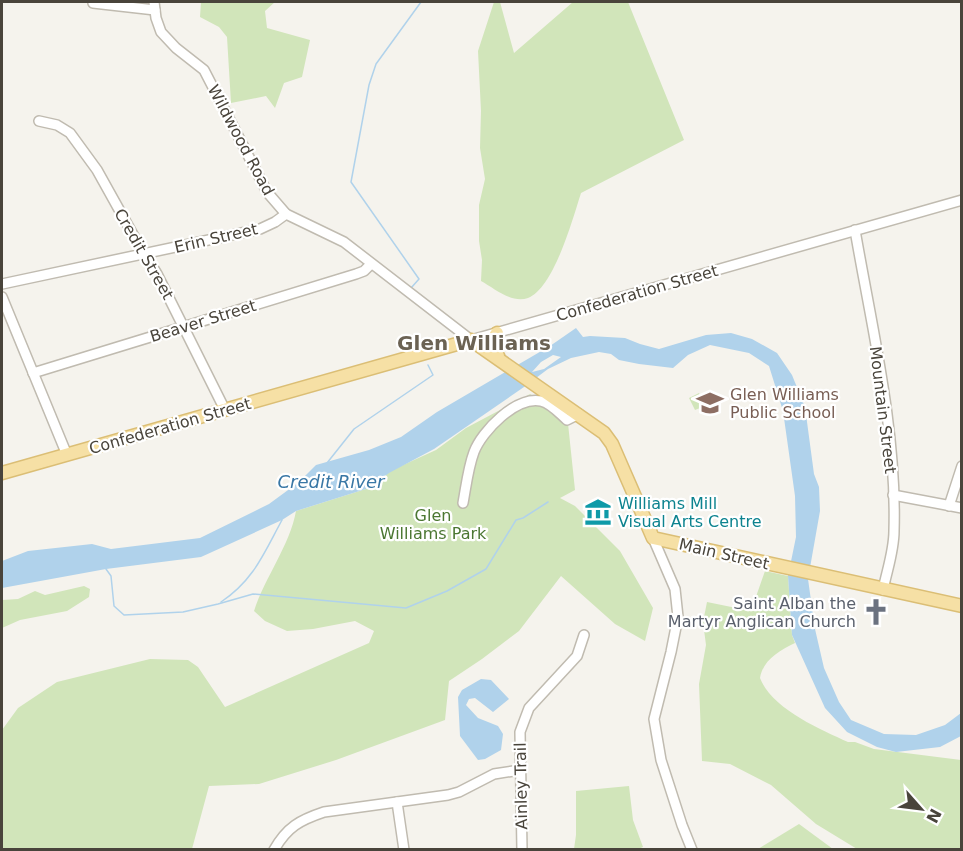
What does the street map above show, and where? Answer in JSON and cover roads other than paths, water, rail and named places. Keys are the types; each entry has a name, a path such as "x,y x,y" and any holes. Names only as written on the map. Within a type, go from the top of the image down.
{"main road":[{"path":"497,333 491,348 506,364"},
{"path":"471,340 604,433 612,444 653,538"},
{"name":"Confederation Street","path":"2,473 471,340"},
{"name":"Main Street","path":"653,538 962,606"}],"street":[{"path":"93,3 154,6"},
{"name":"Wildwood Road","path":"154,6 161,32 176,48 204,70 267,192 286,214 344,242 471,340"},
{"name":"Credit Street","path":"39,121 63,128 77,140 98,170 185,326 225,410"},
{"name":"Confederation Street","path":"471,340 962,200"},
{"name":"Erin Street","path":"2,284 260,229 286,214"},
{"name":"Mountain Street","path":"855,230 890,436 894,531 883,590"},
{"name":"Beaver Street","path":"33,373 356,274 364,271 371,264"},
{"path":"2,297 67,455"},
{"path":"463,503 473,454 480,440 505,414 531,400 543,401 567,420 579,414"},
{"path":"949,506 962,466"},
{"path":"893,495 962,508"},
{"path":"653,538 675,589 678,617 654,719 661,760 692,849"},
{"name":"Ainley Trail","path":"522,849 520,732 529,708 577,656 584,635"},
{"path":"274,849 289,828 324,812 448,795 459,792 494,774 520,770"},
{"path":"397,802 404,849"}],"water":[{"name":"Credit River","path":"576,328 583,337 625,338 659,349 706,335 731,333 752,339 777,353 792,375 805,407 814,474 819,487 820,511 808,579 815,629 824,668 839,702 851,720 884,734 916,735 945,725 961,713 961,736 940,747 896,752 877,747 847,732 825,708 792,635 788,576 796,537 795,496 783,411 769,366 749,353 710,345 688,355 673,368 619,360 611,354 599,352 571,358 548,369 434,449 389,473 369,488 296,511 282,520 201,557 106,569 2,588 2,561 28,551 92,544 111,549 200,538 269,504 299,482 316,465 369,450 401,437 437,412 550,346","holes":["553,355 561,357 544,369 532,372 541,362"]},
{"path":"481,679 491,680 509,699 493,712 475,698 469,699 466,705 478,718 498,726 503,734 501,750 485,759 478,760 460,736 458,697 462,690"}],"waterway":[{"path":"411,288 419,279 351,182 369,85 376,64 421,2"},
{"path":"327,463 354,429 433,375 428,365"},
{"path":"106,569 111,576 114,606 124,615 183,612 253,594 406,608 447,591 486,569 516,520 548,502"},
{"path":"221,602 242,585 250,575 282,520"}],"place":[{"name":"Glen Williams Public School","path":"710,403"},
{"name":"Williams Mill Visual Arts Centre","path":"598,512"},
{"name":"Saint Alban the Martyr Anglican Church","path":"876,612"}],"district":[{"name":"Glen Williams","path":"474,343"}],"park label":[{"name":"Glen Williams Park","path":"433,524"}]}
